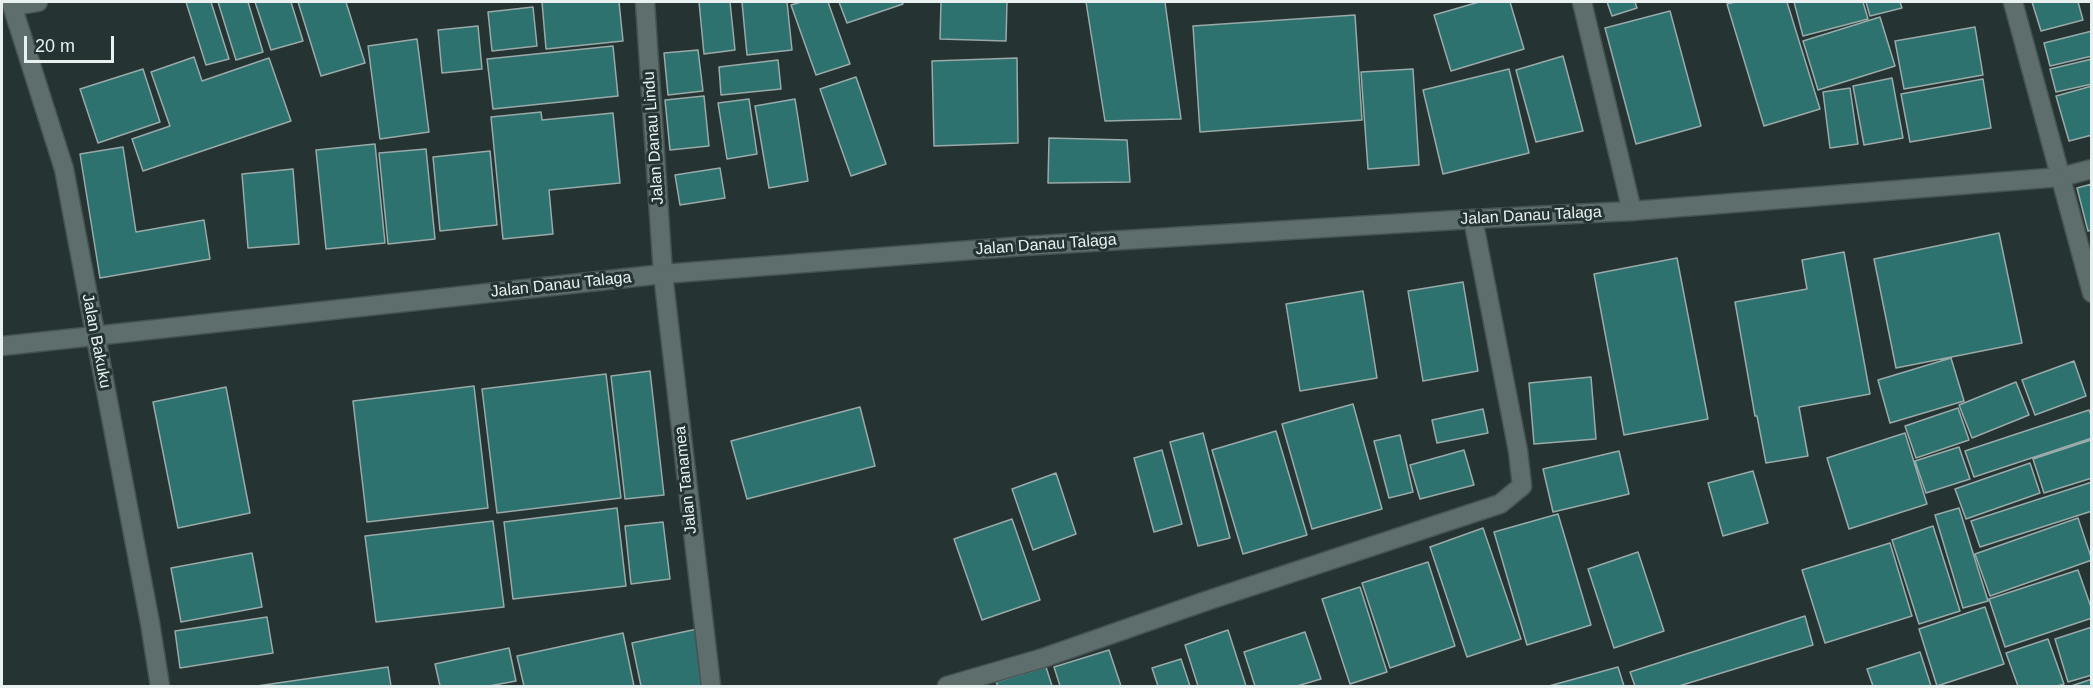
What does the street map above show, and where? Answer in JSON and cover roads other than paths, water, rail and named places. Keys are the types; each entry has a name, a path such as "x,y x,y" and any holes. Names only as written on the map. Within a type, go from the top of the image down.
{"street":[{"path":"12,4 38,2"},
{"name":"Jalan Danau Lindu","path":"645,2 663,274"},
{"path":"1582,2 1632,211"},
{"path":"2013,2 2091,293"},
{"name":"Jalan Bakuku","path":"12,4 64,169 150,623 160,687"},
{"name":"Jalan Danau Talaga","path":"2,346 96,338 663,274 1024,246 1632,211 2061,177 2091,169"},
{"path":"947,687 1043,658 1206,601 1500,504 1522,486 1518,451 1473,219"},
{"name":"Jalan Tanamea","path":"663,274 711,687"}]}
